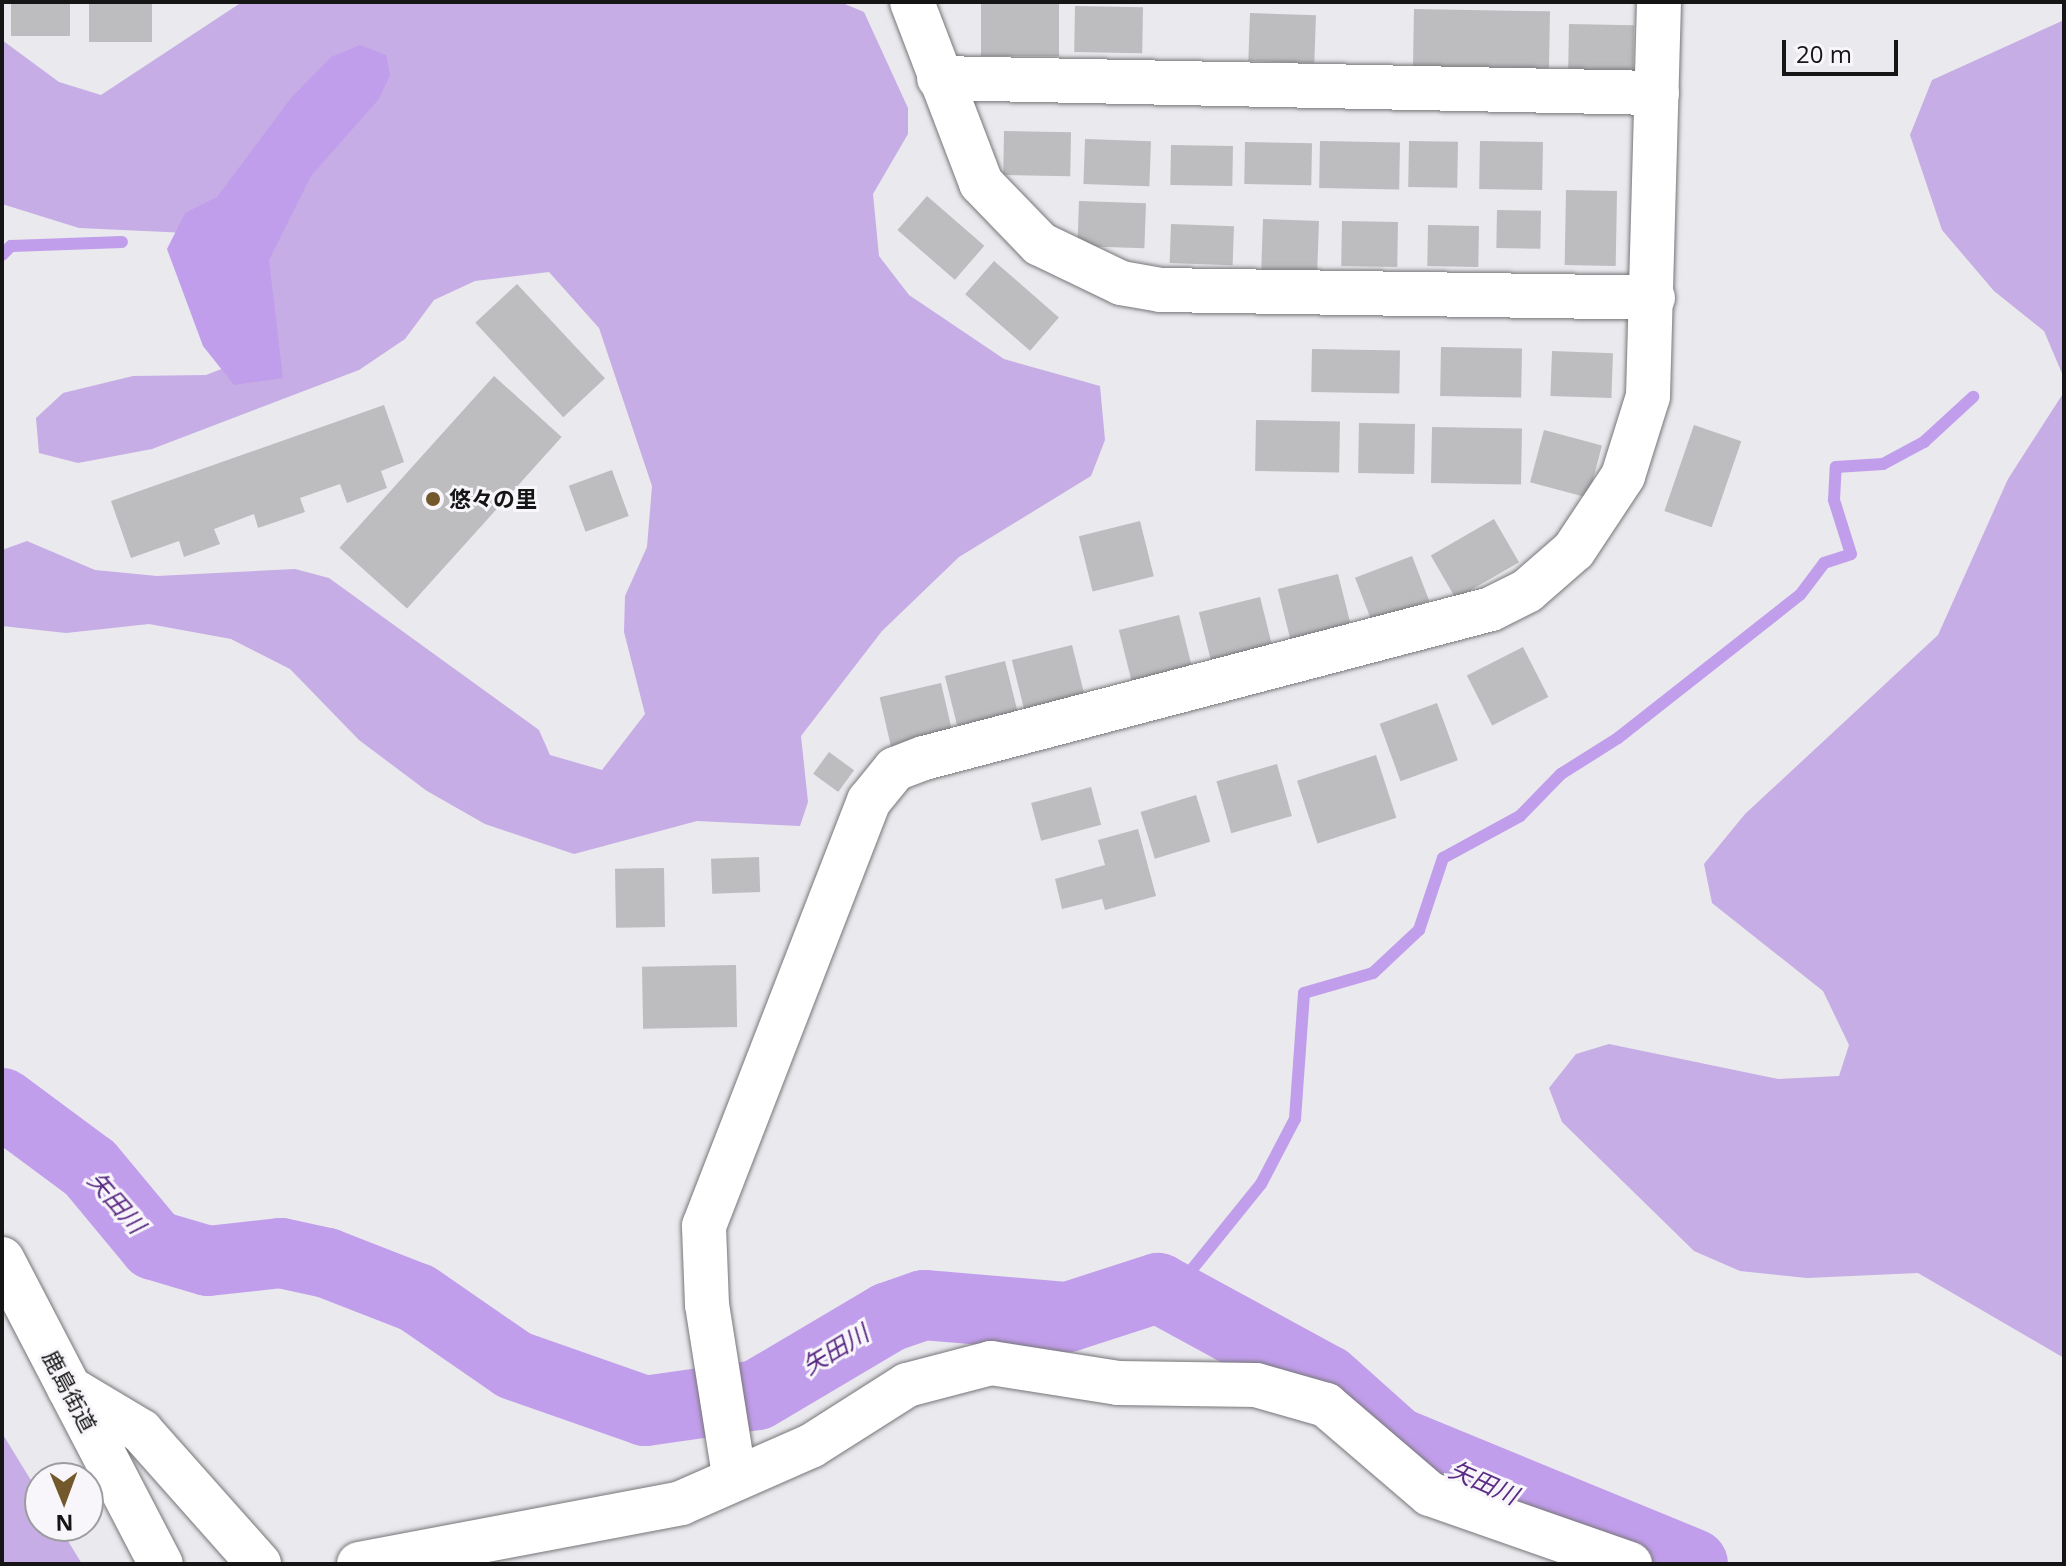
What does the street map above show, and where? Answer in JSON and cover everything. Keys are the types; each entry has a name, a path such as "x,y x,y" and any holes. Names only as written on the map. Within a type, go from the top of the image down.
{"street":[{"path":"912,2 981,183 1040,244 1121,283 1160,290 1653,298"},
{"path":"734,1475 707,1305 704,1226 869,801 895,769 924,758 1427,629 1527,591 1574,550 1623,476 1648,396 1659,2"},
{"path":"939,78 1657,93"},
{"name":"鹿島街道","path":"2,1259 161,1564"},
{"path":"359,1564 681,1503 734,1475 811,1446 907,1385 947,1370 991,1363 1118,1383 1256,1385 1326,1405 1430,1494 1630,1564"},
{"path":"69,1388 141,1431 259,1564"}],"shaded area":[{"path":"242,2 840,2 864,12 908,108 908,134 873,194 879,256 909,295 1004,359 1100,386 1105,440 1091,476 959,557 882,631 801,736 808,802 800,826 697,821 574,854 485,824 427,791 359,740 290,669 231,639 149,624 66,633 2,626 2,550 27,541 95,570 157,576 295,569 329,578 539,730 550,755 602,770 645,714 624,632 625,596 647,547 652,486 599,328 549,272 475,281 434,300 405,339 359,370 152,449 78,463 39,453 36,418 63,393 133,376 206,375 247,359 209,234 79,228 2,204 2,40 59,82 101,95"},
{"path":"2064,20 2064,378 2044,331 1994,291 1942,230 1910,135 1932,80"},
{"path":"360,45 386,55 390,75 379,99 311,176 269,260 283,378 234,385 203,346 167,249 185,213 217,197 291,98 331,57"},
{"path":"2064,392 2064,1358 1918,1273 1807,1278 1740,1271 1694,1251 1562,1122 1549,1088 1576,1054 1609,1044 1778,1079 1839,1076 1849,1045 1823,991 1712,903 1704,864 1745,814 1938,635 2008,479"},
{"path":"2,1433 24,1469 24,1542 69,1542 82,1564 2,1564"}],"building":[{"path":"11,2 70,2 70,36 11,36"},
{"path":"89,2 152,2 152,42 89,42"},
{"path":"981,2 1059,2 1059,56 981,56"},
{"path":"1075,6 1143,7 1142,53 1074,52"},
{"path":"1414,9 1550,11 1549,68 1413,66"},
{"path":"1250,13 1316,15 1314,63 1248,61"},
{"path":"1569,24 1634,25 1633,73 1568,72"},
{"path":"1004,131 1071,132 1070,176 1003,175"},
{"path":"1085,139 1151,141 1149,186 1083,184"},
{"path":"1320,141 1400,142 1399,189 1319,188"},
{"path":"1409,141 1458,142 1457,188 1408,187"},
{"path":"1480,141 1543,142 1542,190 1479,189"},
{"path":"1245,142 1312,143 1311,185 1244,184"},
{"path":"1171,145 1233,146 1232,186 1170,185"},
{"path":"1566,190 1617,191 1616,266 1565,265"},
{"path":"927,196 984,246 955,280 897,230"},
{"path":"1079,201 1146,203 1144,248 1077,246"},
{"path":"1497,210 1541,211 1540,249 1496,248"},
{"path":"1263,219 1319,221 1317,275 1261,273"},
{"path":"1342,221 1398,222 1397,267 1341,266"},
{"path":"1171,224 1234,226 1233,265 1170,263"},
{"path":"1428,225 1479,226 1478,267 1427,266"},
{"path":"994,261 1059,317 1030,351 965,294"},
{"path":"517,284 605,378 563,417 475,323"},
{"path":"1441,347 1522,348 1521,397 1440,396"},
{"path":"1312,349 1400,351 1399,394 1311,392"},
{"path":"1552,351 1613,353 1611,398 1550,396"},
{"path":"494,376 562,437 407,609 339,548"},
{"path":"384,405 404,462 381,471 387,488 347,503 340,484 300,498 305,512 258,528 254,514 214,529 220,544 184,557 179,541 131,558 111,501"},
{"path":"1256,420 1340,421 1339,472 1255,471"},
{"path":"1359,423 1415,424 1414,474 1358,473"},
{"path":"1694,425 1741,441 1712,527 1664,511"},
{"path":"1432,427 1522,429 1521,485 1431,483"},
{"path":"1544,430 1602,446 1588,498 1530,482"},
{"path":"612,470 629,516 586,532 569,486"},
{"path":"1494,519 1519,562 1456,599 1431,556"},
{"path":"1140,521 1154,576 1093,592 1079,536"},
{"path":"1412,556 1429,601 1372,623 1355,578"},
{"path":"1338,574 1352,630 1292,645 1278,589"},
{"path":"1260,597 1274,653 1213,669 1199,612"},
{"path":"1179,615 1193,670 1133,685 1119,630"},
{"path":"1072,645 1086,700 1026,715 1012,660"},
{"path":"1523,647 1548,697 1492,725 1467,676"},
{"path":"1005,661 1019,716 959,731 945,676"},
{"path":"941,683 954,739 892,753 880,697"},
{"path":"1437,703 1458,760 1401,781 1380,724"},
{"path":"829,752 854,770 838,792 813,774"},
{"path":"1376,755 1396,818 1317,843 1297,781"},
{"path":"1277,764 1292,816 1231,833 1216,781"},
{"path":"1091,787 1101,825 1041,841 1031,803"},
{"path":"1196,795 1210,842 1155,859 1141,812"},
{"path":"1138,829 1156,896 1105,910 1102,899 1062,909 1055,879 1105,865 1098,840"},
{"path":"759,857 760,892 712,894 711,859"},
{"path":"664,868 665,927 616,928 615,869"},
{"path":"736,965 737,1027 643,1029 642,967"}],"waterway":[{"path":"2,255 11,246 122,242"},
{"path":"1173,1293 1261,1184 1295,1119 1304,993 1373,973 1419,930 1443,858 1520,816 1561,774 1618,738 1800,595 1824,563 1851,554 1834,500 1836,467 1883,464 1924,442 1973,397"},
{"name":"矢田川","path":"2,1103 90,1168 154,1245 208,1261 281,1253 327,1263 417,1298 514,1365 645,1411 757,1395 889,1317 924,1305 1068,1317 1158,1288 1327,1380 1396,1442 1693,1564"}],"place":[{"name":"悠々の里","path":"433,499"}]}
